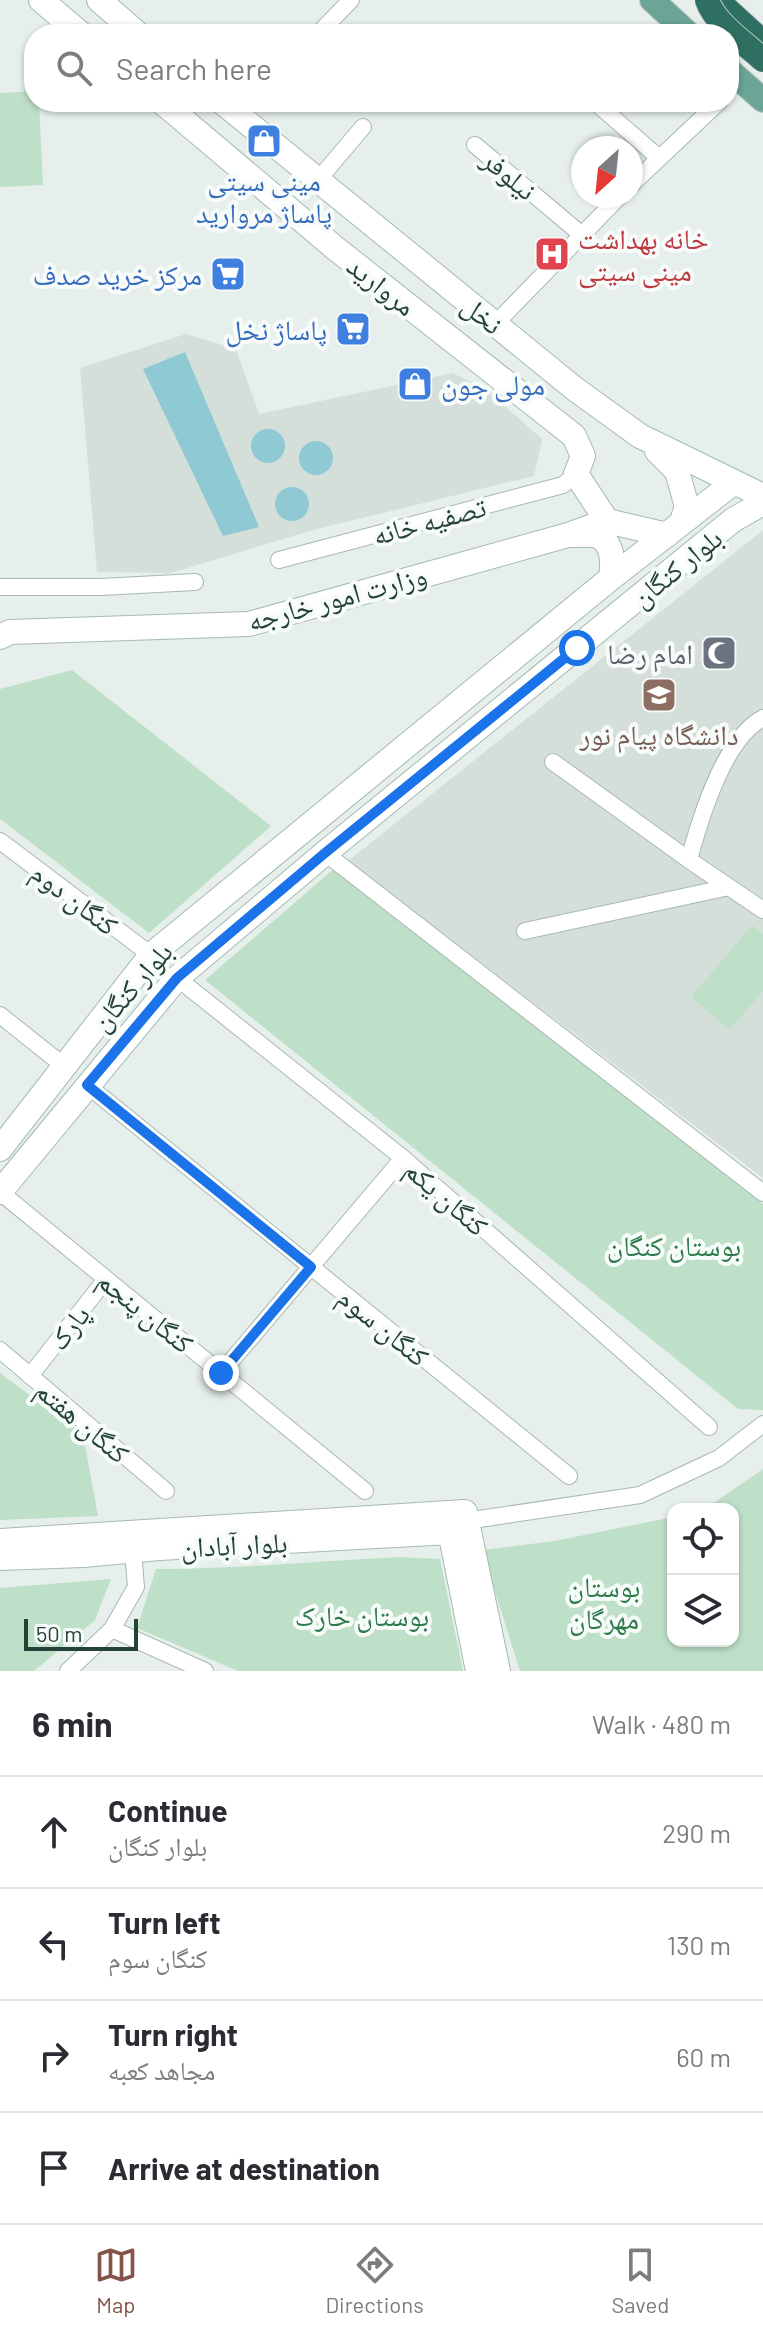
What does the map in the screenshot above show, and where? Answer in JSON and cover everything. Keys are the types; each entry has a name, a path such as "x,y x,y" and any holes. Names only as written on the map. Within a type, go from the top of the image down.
{"highway":[{"path":"724,24 711,10 714,1 763,42"},
{"path":"739,38 763,60"}],"main road":[{"path":"41,0 69,24"},
{"path":"99,0 127,24"},
{"path":"652,0 678,24"},
{"path":"739,86 763,100"},
{"name":"مروارید","path":"174,112 335,248 574,436 583,456 576,474"},
{"name":"نخل","path":"243,112 318,180 575,389 640,436 763,496"},
{"path":"576,474 607,521 674,528 687,507 677,471 640,436"},
{"name":"بلوار کنگان","path":"0,1149 151,955 611,578 733,483"},
{"path":"702,506 720,500 731,501 738,508 733,520"},
{"name":"بلوار کنگان","path":"0,1192 177,978 733,520 763,503"},
{"name":"وزارت امور خارجه","path":"0,637 10,632 249,624 568,535 607,521"},
{"path":"568,535 597,536 606,543 613,562 611,578"},
{"path":"559,621 577,648"},
{"path":"151,955 177,978"},
{"path":"459,1522 478,1671"},
{"path":"459,1522 498,1671"},
{"name":"بلوار آبادان","path":"0,1558 132,1542 459,1522"},
{"name":"بلوار آبادان","path":"0,1541 132,1542"}],"street":[{"path":"328,24 351,0"},
{"path":"606,112 658,157"},
{"path":"643,173 708,112"},
{"path":"318,180 363,127"},
{"name":"نیلوفر","path":"475,145 582,235"},
{"path":"495,324 608,208"},
{"name":"تصفیه خانه","path":"279,560 563,485 576,474"},
{"path":"0,572 0,587 195,582"},
{"path":"689,860 702,811 728,757 750,725 763,718"},
{"path":"553,762 763,910"},
{"name":"کنگان دوم","path":"0,841 151,955"},
{"path":"325,853 763,1193"},
{"path":"525,931 729,887"},
{"name":"کنگان یکم","path":"177,978 403,1158 709,1427"},
{"path":"0,1015 64,1066"},
{"name":"کنگان سوم","path":"87,1085 569,1476"},
{"path":"221,1373 403,1158"},
{"name":"کنگان پنجم","path":"0,1192 365,1491"},
{"name":"پارک","path":"30,1376 106,1279"},
{"name":"کنگان هفتم","path":"0,1350 166,1491"},
{"path":"459,1522 640,1495 719,1458 763,1424"},
{"path":"68,1671 112,1629 136,1587 132,1542"},
{"path":"112,1629 205,1671"}],"shaded area":[{"path":"186,334 236,349 259,414 453,373 488,391 542,439 534,476 313,530 171,573 97,572 80,368"},
{"name":"دانشگاه پیام نور","path":"763,530 763,1178 348,861"}],"green space":[{"path":"24,92 24,112 39,112 43,185 0,187 0,93"},
{"path":"72,670 271,826 149,933 0,819 0,689"},
{"name":"بوستان کنگان","path":"336,867 763,1204 763,1410 738,1409 205,980"},
{"path":"752,925 763,934 763,991 730,1030 691,997"},
{"path":"0,1373 83,1434 98,1516 0,1520"},
{"name":"بوستان مهرگان","path":"763,1469 763,1671 520,1671 482,1550 555,1541 667,1518 667,1647 739,1647 739,1503 714,1503"},
{"name":"بوستان خارک","path":"399,1557 440,1559 463,1671 238,1671 137,1628 156,1569"},
{"path":"111,1579 95,1620 34,1671 0,1671 0,1588"}],"water":[{"path":"185,352 259,527 223,536 143,369"},
{"path":"268,429 280,434 285,446 280,458 268,463 256,458 251,446 256,434"},
{"path":"316,441 328,446 333,458 328,470 316,475 304,470 299,458 304,446"},
{"path":"292,487 304,492 309,504 304,516 292,521 280,516 275,504 280,492"}],"place":[{"name":"مینی سیتی پاساژ مروارید","path":"264,141"},
{"name":"خانه بهداشت مینی سیتی","path":"552,254"},
{"name":"مرکز خرید صدف","path":"228,274"},
{"name":"پاساژ نخل","path":"353,329"},
{"name":"مولی جون","path":"415,384"},
{"name":"امام رضا","path":"719,653"},
{"name":"دانشگاه پیام نور","path":"659,695"}],"route":[{"path":"221,1373 311,1267 87,1085 177,978 577,648"}]}
